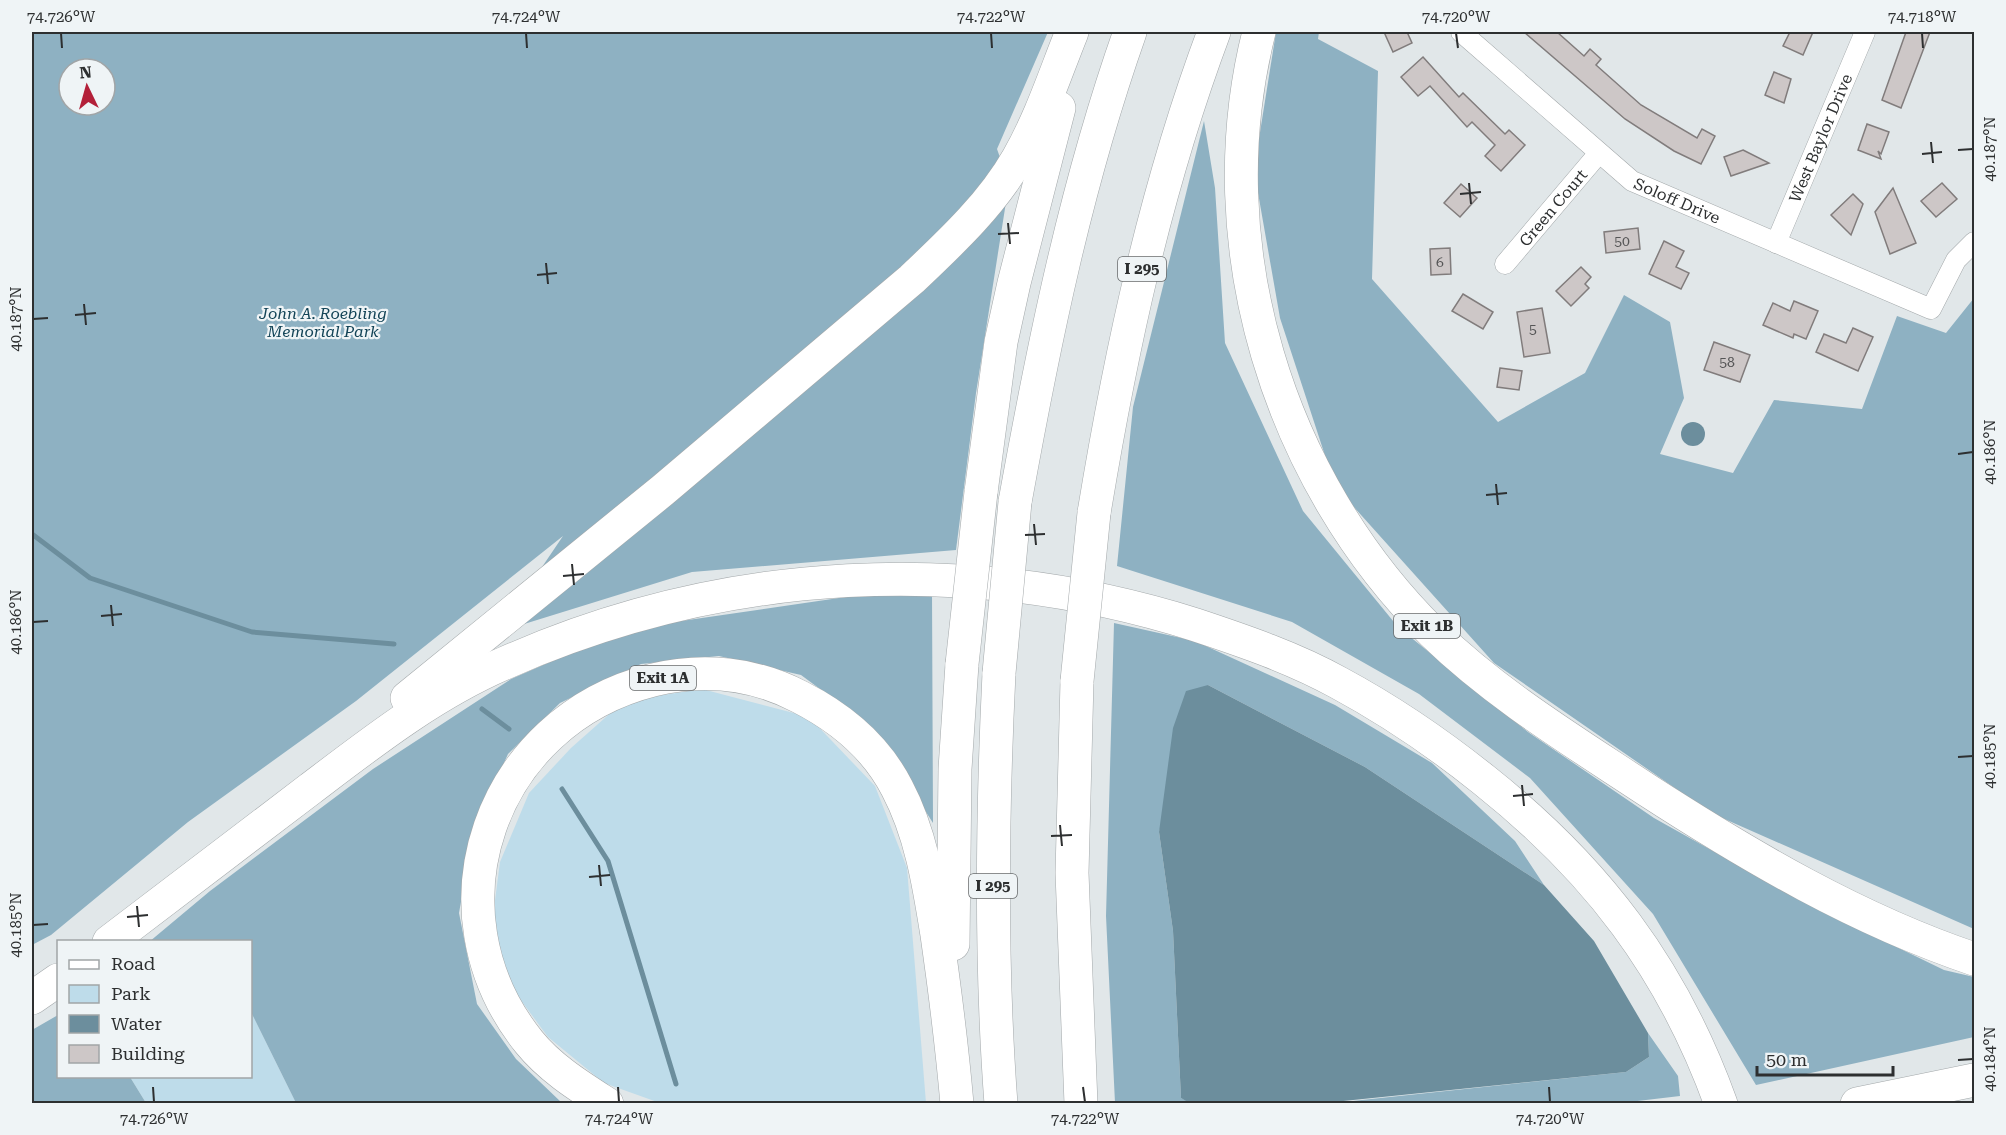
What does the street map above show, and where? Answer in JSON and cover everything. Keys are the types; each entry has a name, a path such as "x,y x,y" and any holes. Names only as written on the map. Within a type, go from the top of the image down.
{"highway":[{"path":"246,837 396,707 663,490 912,279 945,248 983,206 1017,160 1048,96 1072,32"},
{"path":"956,1095 951,1030 955,769 962,664 990,411 1014,283 1080,32"},
{"name":"I 295","path":"1001,1102 993,874 993,787 999,673 1015,502 1060,272 1081,188 1130,32"},
{"name":"I 295","path":"1080,1102 1072,873 1077,681 1094,513 1119,372 1138,285 1181,128 1214,32"},
{"name":"Exit 1B","path":"1259,32 1244,111 1240,158 1240,206 1246,262 1259,321 1276,379 1298,437 1324,493 1367,556 1432,632 1478,674 1528,712 1733,846 1826,895 1974,959"},
{"path":"112,940 416,711 506,662 619,621 680,604 741,591 828,581 915,579 1058,590 1153,612 1271,652 1336,681 1396,716 1451,753 1503,794 1552,839 1633,929 1662,975 1693,1035 1721,1104"},
{"name":"Exit 1A","path":"607,1104 571,1081 530,1044 512,1020 485,962 479,933 478,900 481,862 487,831 500,800 518,771 563,723 596,701 629,686 692,673 727,674 758,680 787,690 835,717 878,758 897,788 920,850 930,892 951,1030"},
{"path":"32,998 57,981"},
{"path":"1857,1104 1974,1080"}],"street":[{"name":"Soloff Drive","path":"1461,32 1632,181 1931,309 1956,260 1974,242"},
{"name":"West Baylor Drive","path":"1776,243 1865,32"},
{"name":"Green Court","path":"1505,264 1599,153"}],"green space":[{"name":"John A. Roebling Memorial Park","path":"32,32 1048,32 997,149 1009,183 976,393 956,550 692,572 498,632 563,536 356,701 188,822 51,935 32,945"},
{"path":"1276,32 1319,32 1318,39 1378,71 1372,279 1498,422 1585,373 1624,295 1670,322 1684,398 1660,454 1733,473 1774,400 1862,409 1897,316 1946,333 1974,298 1974,929 1711,813 1494,663 1335,486 1280,318 1254,170"},
{"path":"1204,121 1215,188 1225,343 1303,511 1398,627 1528,732 1654,818 1806,903 1944,970 1974,977 1974,1037 1756,1085 1653,914 1530,778 1419,694 1292,622 1117,566 1133,407"},
{"path":"932,592 933,823 873,728 801,675 719,656 641,664 560,703 508,754 474,829 459,913 477,1004 516,1059 562,1103 296,1103 252,1014 252,940 151,940 210,891 373,769 511,679 626,629 873,593"},
{"path":"1114,623 1195,641 1335,705 1432,763 1515,841 1544,885 1365,767 1208,685 1159,832 1173,931 1181,1098 1191,1103 1115,1103 1106,916"},
{"path":"702,689 809,717 875,786 907,868 926,1103 660,1103 604,1083 548,1037 514,991 491,931 500,862 529,793 571,748 624,701"},
{"path":"252,1014 296,1103 146,1103 131,1078 252,1078"},
{"path":"57,1016 57,1078 131,1078 146,1103 32,1103 32,1030"},
{"path":"1648,1033 1678,1076 1680,1096 1612,1104 1324,1104 1626,1072 1649,1057"}],"water":[{"path":"1693,422 1702,425 1705,434 1702,443 1693,446 1684,443 1681,434 1684,425"},
{"path":"1208,685 1365,767 1544,885 1594,941 1648,1033 1649,1057 1626,1072 1324,1103 1191,1104 1181,1098 1173,931 1159,832 1173,728 1186,691"}],"building":[{"path":"1384,32 1407,32 1412,43 1393,52"},
{"path":"1524,32 1557,32 1584,56 1590,49 1601,59 1596,65 1641,105 1697,138 1702,129 1715,136 1701,164 1674,151 1625,119"},
{"path":"1790,32 1813,32 1803,55 1783,46"},
{"path":"1906,32 1930,32 1901,108 1882,100"},
{"path":"1423,57 1459,97 1463,93 1505,134 1509,130 1525,145 1501,171 1485,156 1495,145 1472,122 1467,127 1430,86 1418,96 1401,77"},
{"path":"1774,72 1791,79 1784,103 1765,95"},
{"path":"1867,124 1889,132 1881,154 1878,151 1881,159 1858,150"},
{"path":"1743,150 1769,163 1731,176 1724,157"},
{"path":"1942,183 1957,199 1936,217 1921,201"},
{"path":"1461,184 1477,198 1460,217 1444,203"},
{"path":"1893,188 1916,243 1890,254 1875,212"},
{"path":"1853,194 1863,204 1851,235 1831,215"},
{"path":"1638,228 1640,249 1606,253 1604,232"},
{"path":"1664,241 1684,251 1676,267 1689,273 1681,289 1649,274"},
{"path":"1450,248 1451,274 1431,275 1430,249"},
{"path":"1581,267 1591,277 1585,284 1589,288 1571,306 1556,291"},
{"path":"1463,294 1493,312 1483,329 1452,311"},
{"path":"1794,301 1818,311 1806,339 1794,334 1793,338 1763,325 1773,303 1790,311"},
{"path":"1542,308 1550,353 1524,357 1517,312"},
{"path":"1853,328 1873,337 1858,371 1816,352 1824,334 1846,343"},
{"path":"1714,342 1750,355 1740,382 1704,370"},
{"path":"1500,368 1522,371 1519,390 1497,387"}],"waterway":[{"path":"32,534 90,578 252,632 394,644"},
{"path":"482,709 509,729"},
{"path":"562,789 608,861 676,1084"}]}
